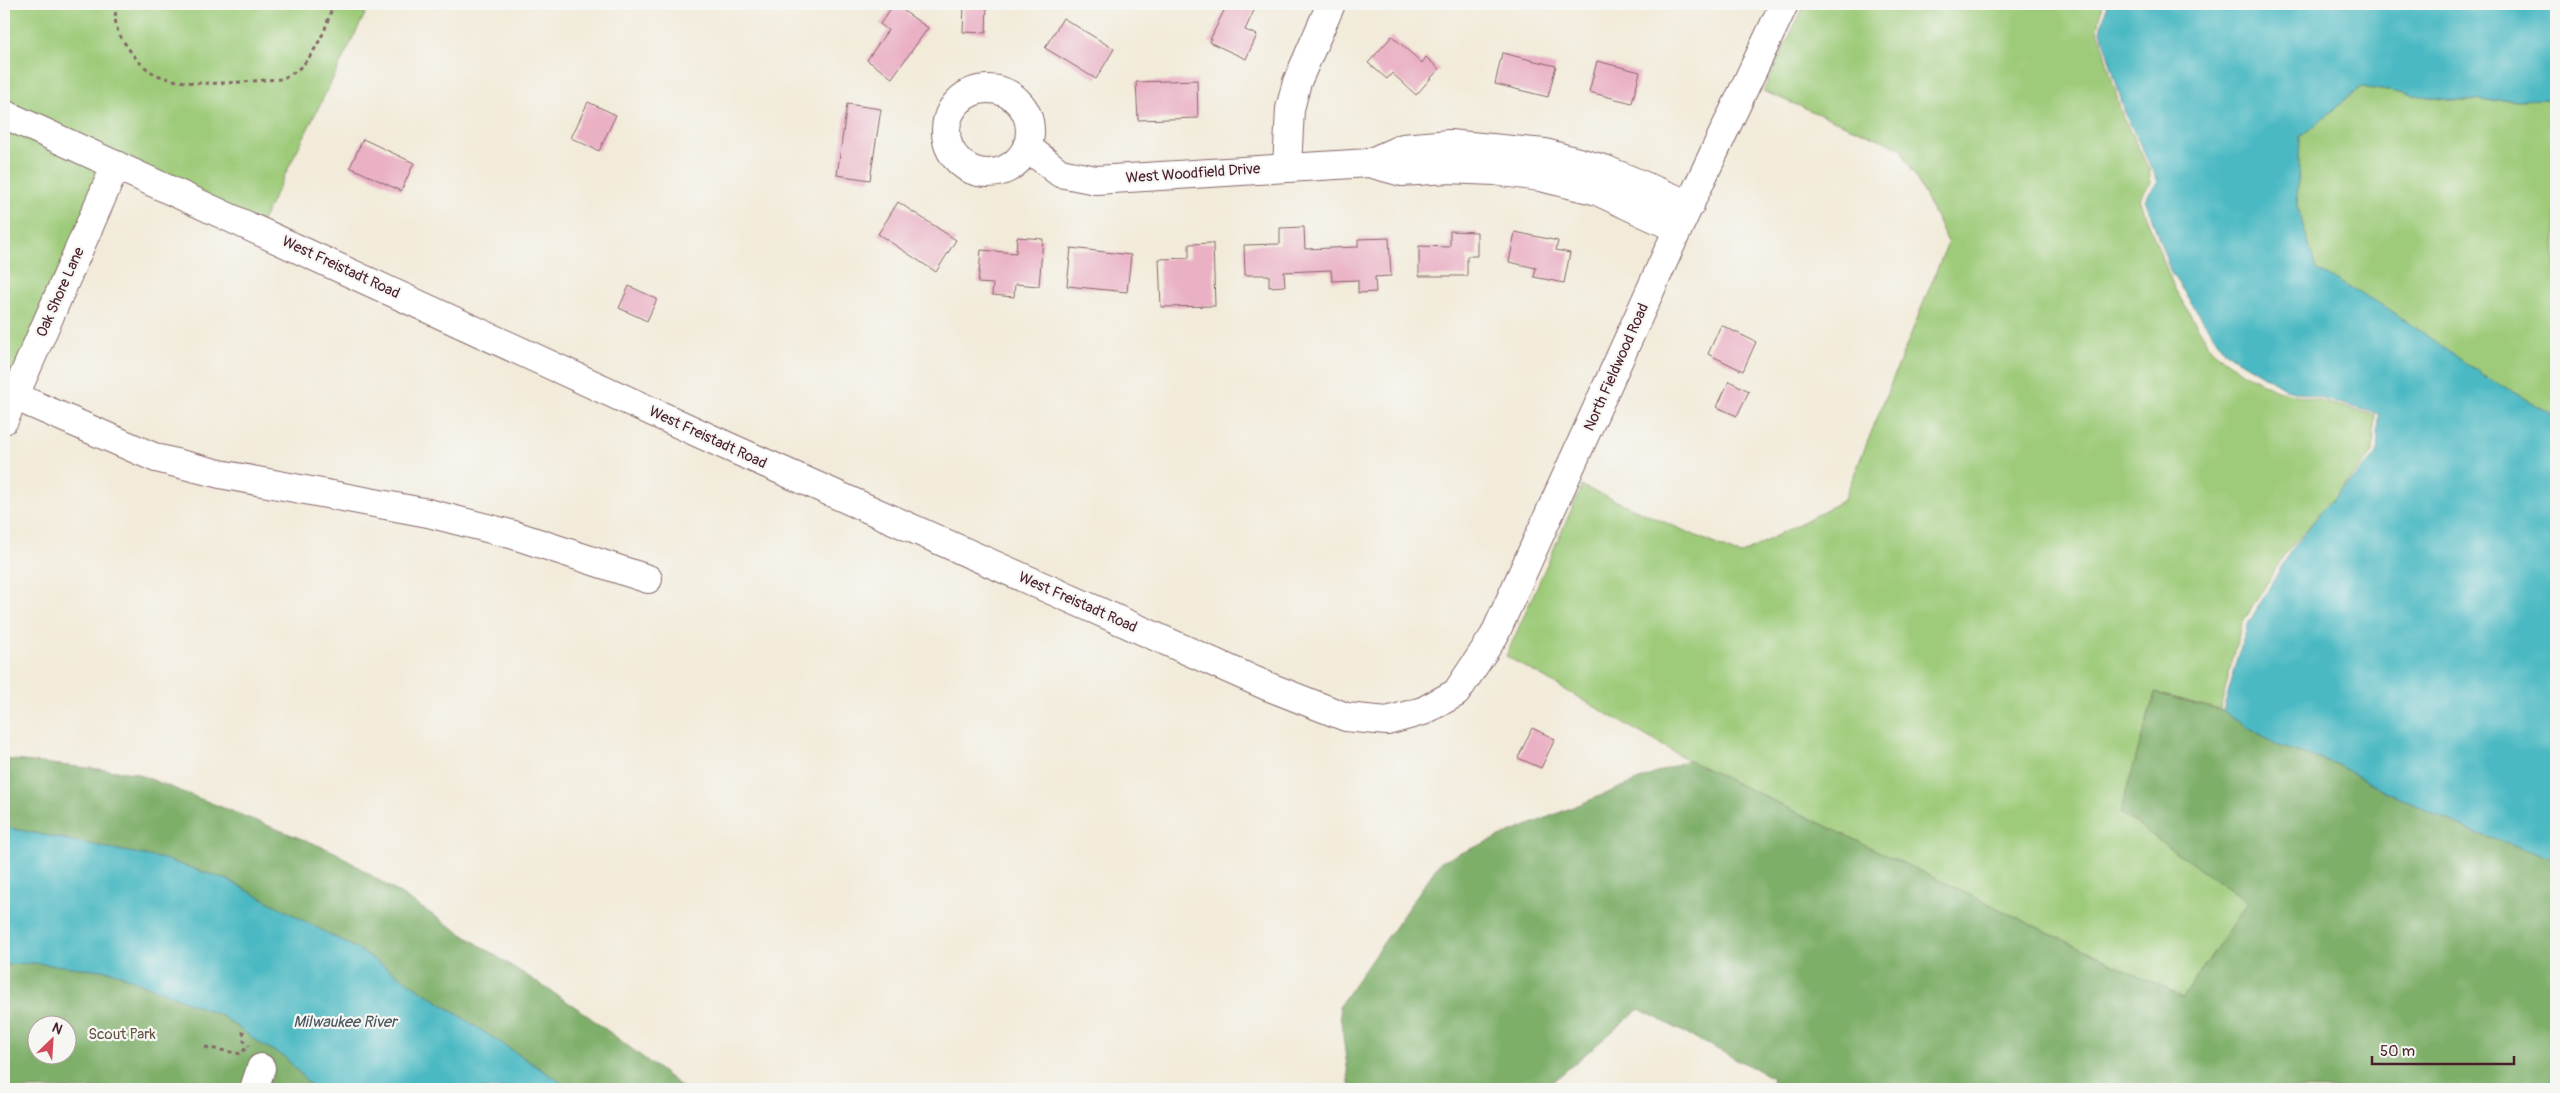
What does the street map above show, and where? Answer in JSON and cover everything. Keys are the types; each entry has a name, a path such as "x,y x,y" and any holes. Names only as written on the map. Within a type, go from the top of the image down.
{"street":[{"path":"1287,167 1290,109 1297,82 1331,4"},
{"name":"North Fieldwood Road","path":"1423,711 1456,693 1494,636 1678,229 1784,4"},
{"name":"West Freistadt Road","path":"4,114 729,447 1267,686 1346,717 1387,721 1423,711"},
{"name":"West Woodfield Drive","path":"1027,147 1060,173 1096,180 1369,163 1403,148 1449,144 1496,159 1546,153 1600,180 1678,229"},
{"name":"Oak Shore Lane","path":"9,408 116,165"},
{"name":"West Woodfield Drive","path":"1600,180 1690,205"},
{"path":"9,408 156,458 220,474 428,513 514,535 648,579"}],"path":[{"path":"117,4 114,15 115,28 135,58 152,72 162,76 195,82 280,79 292,75 300,69 316,46 335,4"},
{"path":"206,1047 241,1054 254,1067"}],"green space":[{"path":"4,4 370,4 258,229 116,165 4,420"},
{"path":"1805,4 2102,4 2098,30 2122,115 2149,169 2151,183 2139,199 2174,288 2212,350 2243,373 2277,390 2375,415 2373,453 2284,555 2241,626 2220,710 2155,693 2120,813 2248,902 2183,997 1688,760 1506,656 1582,486 1740,555 1844,500 1948,242 1901,148 1763,91"},
{"path":"2361,87 2455,101 2556,99 2556,416 2484,376 2388,309 2316,269 2297,205 2300,137"},
{"path":"2155,693 2223,711 2279,746 2336,764 2383,790 2473,832 2554,859 2556,857 2556,1089 1770,1089 1773,1078 1639,1009 1544,1089 1350,1089 1339,1006 1441,861 1688,760 2183,997 2248,902 2120,813"},
{"path":"4,759 135,773 335,852 580,1010 685,1089 571,1089 361,951 228,880 164,859 4,827"},
{"name":"Scout Park","path":"32,963 111,971 222,1016 259,1043 285,1057 314,1089 4,1089 4,965"}],"water":[{"path":"2107,4 2556,4 2556,99 2455,101 2361,87 2300,137 2297,205 2316,269 2389,309 2484,376 2556,416 2556,857 2554,859 2473,832 2383,790 2336,764 2279,746 2223,711 2247,626 2290,552 2324,508 2377,454 2379,414 2286,389 2225,352 2171,273 2145,199 2158,182 2125,113 2101,31"},
{"name":"Milwaukee River","path":"4,827 164,859 228,880 361,951 571,1089 314,1089 285,1057 259,1043 222,1016 111,971 32,963 4,965"}],"building":[{"path":"894,4 928,28 892,78 867,60 888,30 880,24"},
{"path":"964,4 987,4 986,33 963,32"},
{"path":"1227,4 1257,4 1245,30 1257,35 1246,59 1209,42"},
{"path":"1063,18 1114,49 1096,79 1045,48"},
{"path":"1392,36 1422,63 1426,57 1439,69 1416,95 1392,73 1387,79 1368,63"},
{"path":"1502,53 1556,66 1548,97 1495,84"},
{"path":"1597,61 1640,72 1632,103 1589,92"},
{"path":"1197,80 1198,118 1138,120 1136,82"},
{"path":"588,102 616,115 599,151 571,138"},
{"path":"847,104 881,109 870,180 837,175"},
{"path":"363,139 414,163 401,191 350,167"},
{"path":"898,202 956,240 936,272 878,234"},
{"path":"1304,227 1305,249 1358,247 1358,239 1389,238 1391,276 1375,277 1376,292 1358,293 1358,280 1332,281 1331,270 1284,272 1285,286 1269,287 1269,275 1245,275 1244,245 1280,244 1280,228"},
{"path":"1450,231 1477,232 1477,256 1467,256 1467,276 1419,276 1419,246 1450,247"},
{"path":"1515,232 1558,241 1556,250 1570,253 1564,283 1534,277 1536,268 1509,262"},
{"path":"1017,237 1043,239 1039,286 1015,284 1014,297 992,295 993,284 978,283 981,250 1016,253"},
{"path":"1213,243 1215,306 1161,307 1159,259 1189,258 1189,244"},
{"path":"1071,248 1131,255 1127,292 1067,286"},
{"path":"629,286 657,299 647,321 619,308"},
{"path":"1721,325 1756,342 1743,371 1708,354"},
{"path":"1729,381 1749,391 1737,416 1717,407"},
{"path":"1532,728 1555,739 1541,768 1518,758"}]}
